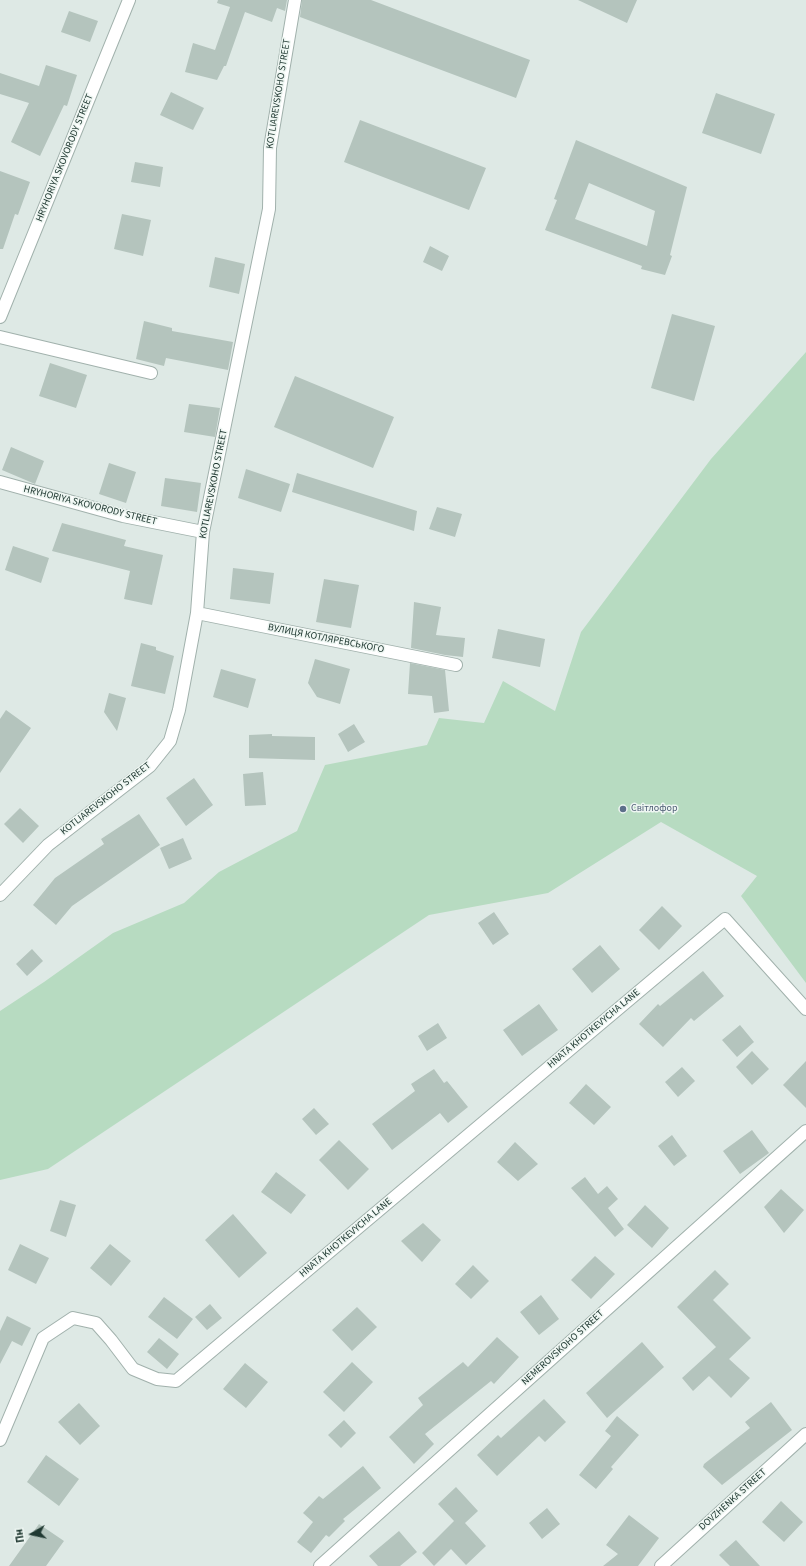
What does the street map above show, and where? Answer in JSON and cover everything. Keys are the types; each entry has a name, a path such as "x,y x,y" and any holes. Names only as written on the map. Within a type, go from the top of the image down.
{"street":[{"name":"HRYHORIYA SKOVORODY STREET","path":"0,316 129,0"},
{"name":"KOTLIAREVSKOHO STREET","path":"0,895 48,845 150,766 170,741 179,710 197,613 203,532 269,209 270,148 295,0"},
{"path":"0,337 151,373"},
{"name":"HRYHORIYA SKOVORODY STREET","path":"0,482 123,516 203,532"},
{"name":"ВУЛИЦЯ КОТЛЯРЕВСЬКОГО","path":"197,613 456,665"},
{"name":"HNATA KHOTKEVYCHA LANE","path":"0,1440 43,1338 73,1318 96,1323 133,1369 157,1379 176,1380 725,919 806,1010"},
{"name":"NEMEROVSKOHO STREET","path":"320,1566 806,1131"},
{"name":"DOVZHENKA STREET","path":"661,1566 806,1434"}],"green space":[{"path":"806,352 806,983 741,896 757,876 661,822 548,893 429,915 48,1169 0,1180 0,1011 113,933 184,903 219,872 297,831 325,765 427,745 439,718 484,723 503,681 555,711 581,632 711,459"}],"building":[{"path":"218,0 287,0 285,11 277,8 272,22 245,12 226,66 224,66 217,80 185,72 193,43 215,50 230,7 217,3"},
{"path":"302,0 371,0 530,60 516,98 300,17"},
{"path":"578,0 637,0 627,23"},
{"path":"69,11 98,21 90,42 61,32"},
{"path":"46,65 77,75 67,106 64,105 40,156 11,142 29,103 0,94 0,73 39,86"},
{"path":"171,92 204,108 193,130 160,115"},
{"path":"716,93 775,114 761,154 702,133"},
{"path":"360,120 486,168 469,210 344,162"},
{"path":"576,140 687,187 670,255 672,256 665,275 641,269 642,266 545,230 557,200 554,199","holes":["589,183 655,211 647,246 575,219"]},
{"path":"135,162 163,167 160,187 131,182"},
{"path":"0,171 30,182 18,215 15,214 3,249 0,249"},
{"path":"122,214 151,220 143,256 114,249"},
{"path":"430,246 449,256 442,271 423,262"},
{"path":"215,257 245,264 239,294 209,287"},
{"path":"672,314 715,326 694,401 651,388"},
{"path":"144,321 172,328 172,331 233,342 228,370 166,358 164,366 136,359"},
{"path":"50,363 87,375 76,408 39,396"},
{"path":"295,376 394,417 373,468 274,427"},
{"path":"189,404 220,408 215,437 184,432"},
{"path":"11,447 44,461 35,484 2,470"},
{"path":"109,463 136,472 126,503 99,494"},
{"path":"246,469 290,484 281,512 238,498"},
{"path":"297,473 417,511 414,531 292,492"},
{"path":"165,478 201,483 197,512 161,506"},
{"path":"437,507 462,514 455,537 429,529"},
{"path":"62,523 126,540 124,546 163,555 152,605 124,599 130,571 52,551"},
{"path":"13,546 49,558 41,583 5,570"},
{"path":"233,568 274,573 270,604 230,599"},
{"path":"324,579 359,585 351,628 316,622"},
{"path":"414,602 441,607 436,635 465,638 463,657 411,648"},
{"path":"498,629 545,639 540,667 492,658"},
{"path":"141,643 156,647 156,650 174,656 165,694 131,686"},
{"path":"315,659 350,669 340,704 317,697 308,683"},
{"path":"410,663 445,670 449,711 434,713 432,696 408,694"},
{"path":"221,669 256,679 248,708 213,697"},
{"path":"109,693 126,698 117,731 104,712"},
{"path":"6,710 31,728 0,773 0,719"},
{"path":"354,724 365,742 348,752 338,734"},
{"path":"272,734 272,736 315,737 315,760 249,758 249,735"},
{"path":"263,772 266,805 245,806 243,774"},
{"path":"194,778 213,805 186,826 166,798"},
{"path":"20,808 39,826 23,843 4,824"},
{"path":"139,814 160,845 72,906 56,925 33,905 55,878 104,844 101,839"},
{"path":"183,838 192,859 169,869 160,848"},
{"path":"662,906 682,926 659,950 639,930"},
{"path":"494,912 509,934 493,945 478,923"},
{"path":"600,945 620,969 592,993 572,969"},
{"path":"32,949 43,961 27,976 16,964"},
{"path":"703,971 724,996 694,1021 691,1018 663,1047 639,1024 658,1004 660,1006"},
{"path":"539,1004 558,1030 522,1056 503,1030"},
{"path":"438,1023 447,1038 427,1051 418,1036"},
{"path":"740,1025 754,1042 737,1057 722,1040"},
{"path":"752,1051 769,1069 752,1085 736,1067"},
{"path":"806,1061 806,1108 783,1085"},
{"path":"682,1067 695,1081 678,1097 665,1082"},
{"path":"434,1069 444,1083 447,1081 468,1107 448,1123 440,1113 392,1150 372,1124 415,1091 411,1084"},
{"path":"586,1084 611,1107 594,1125 569,1103"},
{"path":"314,1108 329,1124 316,1135 302,1119"},
{"path":"752,1130 769,1153 740,1174 723,1151"},
{"path":"672,1135 687,1156 674,1166 658,1146"},
{"path":"339,1140 369,1169 348,1190 319,1160"},
{"path":"515,1142 538,1164 518,1181 497,1162"},
{"path":"276,1172 306,1195 291,1214 261,1192"},
{"path":"585,1177 598,1194 607,1186 618,1199 608,1208 624,1229 615,1237 571,1188"},
{"path":"781,1189 804,1210 784,1233 764,1207"},
{"path":"60,1200 76,1205 66,1237 50,1231"},
{"path":"645,1205 669,1228 652,1248 627,1225"},
{"path":"233,1214 267,1253 239,1278 205,1240"},
{"path":"423,1223 441,1240 422,1262 401,1241"},
{"path":"20,1244 49,1258 36,1284 8,1270"},
{"path":"110,1244 131,1261 111,1286 90,1268"},
{"path":"595,1256 615,1274 591,1299 571,1280"},
{"path":"473,1265 489,1281 471,1299 455,1284"},
{"path":"715,1270 729,1284 713,1300 751,1338 729,1359 750,1378 731,1398 709,1376 693,1391 682,1378 716,1347 677,1307"},
{"path":"541,1295 559,1319 539,1335 520,1312"},
{"path":"164,1297 193,1319 177,1339 148,1317"},
{"path":"210,1304 222,1318 207,1330 195,1317"},
{"path":"357,1307 377,1327 352,1351 332,1330"},
{"path":"7,1316 31,1328 22,1346 12,1341 0,1364 0,1331"},
{"path":"497,1337 519,1357 494,1384 491,1381 425,1434 434,1444 414,1464 389,1437 423,1405 418,1398 463,1362 468,1367"},
{"path":"159,1338 179,1354 167,1369 147,1352"},
{"path":"642,1342 664,1367 607,1418 586,1393"},
{"path":"352,1362 373,1382 344,1412 323,1392"},
{"path":"245,1363 268,1382 246,1408 223,1389"},
{"path":"544,1399 566,1422 545,1442 539,1436 497,1476 477,1455 498,1435 501,1438"},
{"path":"771,1402 792,1430 722,1485 703,1467 704,1464 750,1428 745,1422"},
{"path":"79,1403 100,1426 80,1445 58,1422"},
{"path":"617,1416 639,1435 611,1467 613,1469 596,1489 579,1475 611,1436 605,1431"},
{"path":"344,1420 356,1433 341,1448 328,1435"},
{"path":"46,1455 79,1479 59,1506 27,1482"},
{"path":"363,1466 381,1488 343,1519 345,1521 329,1537 326,1535 311,1553 297,1542 313,1522 303,1513 319,1496 323,1499"},
{"path":"456,1487 478,1511 465,1523 486,1546 466,1565 451,1549 434,1566 422,1553 454,1521 438,1504"},
{"path":"781,1501 803,1522 784,1542 762,1522"},
{"path":"547,1508 560,1524 542,1539 529,1523"},
{"path":"629,1515 659,1538 638,1566 603,1566 618,1554 606,1545"},
{"path":"39,1524 64,1541 46,1566 9,1566"},
{"path":"399,1531 417,1552 400,1566 378,1566 369,1556"},
{"path":"736,1540 760,1566 730,1566 719,1555"}],"place":[{"name":"Світлофор","path":"623,809"}]}
